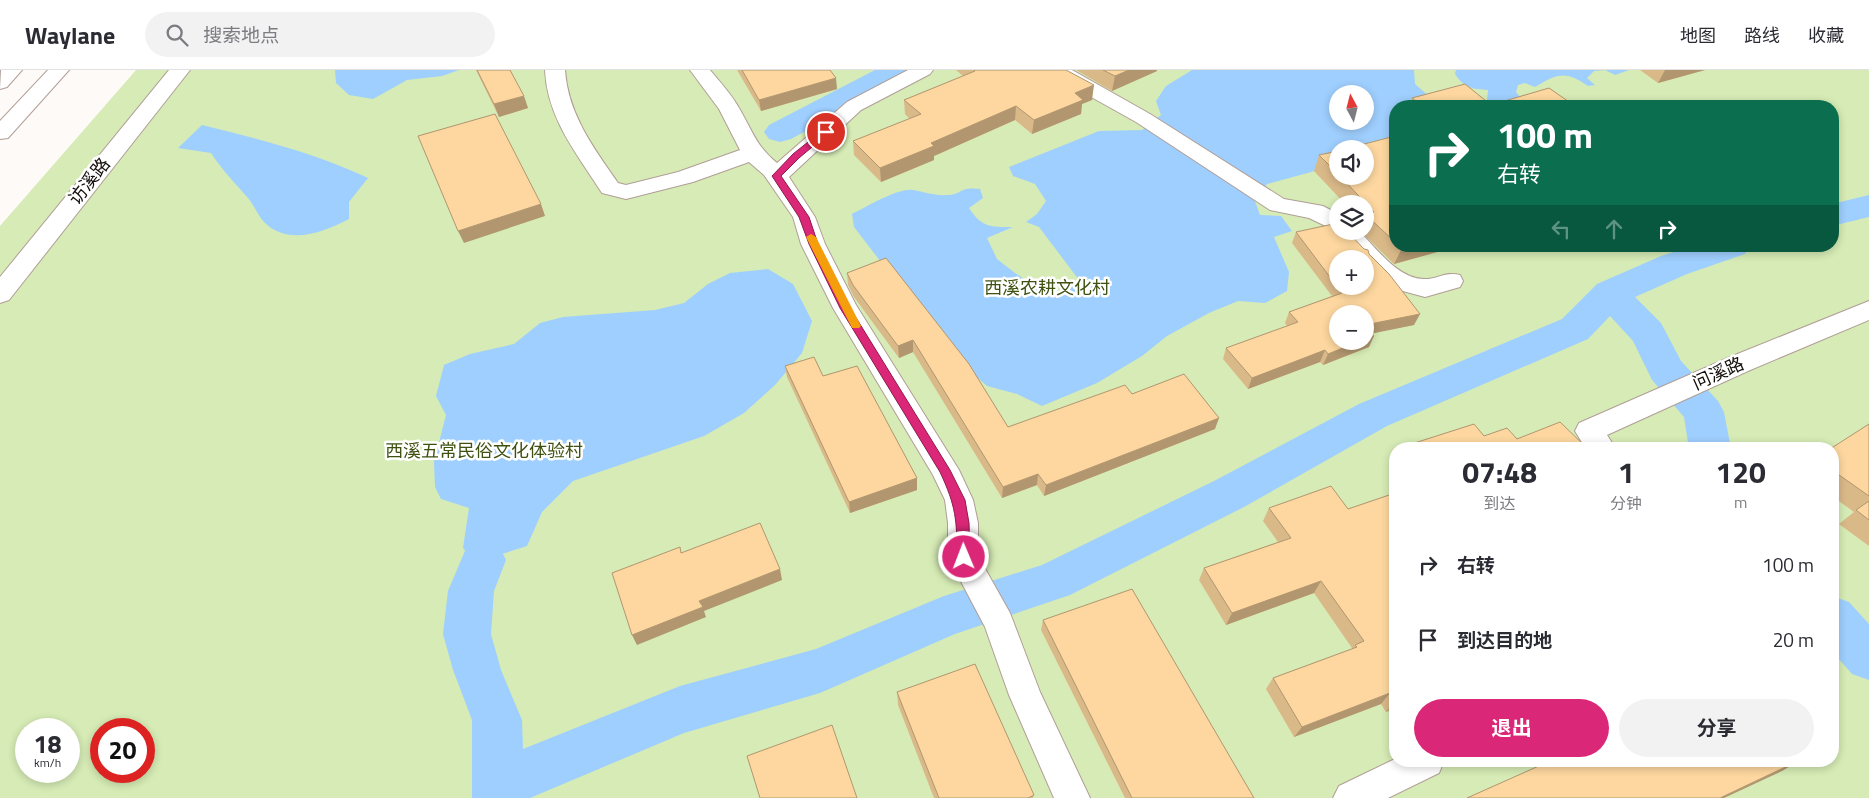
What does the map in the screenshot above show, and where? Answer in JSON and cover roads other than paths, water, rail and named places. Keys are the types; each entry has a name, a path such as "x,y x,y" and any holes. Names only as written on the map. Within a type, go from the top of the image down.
{"main road":[{"path":"0,83 12,70"},
{"path":"0,133 59,70"},
{"name":"访溪路","path":"0,294 180,70"},
{"path":"555,70 554,87 573,131 610,188 626,192 685,177 753,152"},
{"path":"700,70 729,108 745,142 776,176 804,217 813,244 845,308 945,470 959,500 963,523 964,557 999,623 1024,696 1072,798"},
{"path":"776,176 796,156 854,106 923,70"},
{"path":"1057,70 1143,118 1278,205 1315,211 1329,219"},
{"path":"1354,240 1397,281 1425,288 1451,281"},
{"name":"问溪路","path":"1597,442 1589,432 1739,364 1869,310"},
{"path":"1352,798 1415,767"}],"water":[{"path":"335,70 459,70 442,76 407,80 373,99 349,95 336,83"},
{"path":"1192,70 1414,70 1415,84 1431,100 1389,100 1389,140 1374,146 1374,140 1329,140 1329,167 1267,184 1255,201 1260,215 1281,216 1292,231 1274,237 1289,272 1287,291 1265,303 1238,301 1209,313 1167,336 1142,356 1097,383 1042,406 1017,394 987,386 954,357 854,227 852,214 899,192 913,190 952,195 968,189 980,189 983,198 969,208 974,215 988,225 1013,227 987,238 997,259 1046,293 1066,293 1079,280 1039,227 1026,222 1037,214 1046,201 1035,184 1013,176 1009,167 1099,131 1142,130 1161,115 1156,101 1166,86"},
{"path":"1456,70 1605,70 1594,71 1587,78 1595,85 1588,86 1573,78 1561,76 1549,79 1535,87 1525,83 1518,85 1516,92 1522,100 1487,100 1488,90 1465,85 1455,74"},
{"path":"1605,70 1629,70 1615,75"},
{"path":"202,125 266,141 307,154 368,178 349,202 349,219 306,235 283,233 273,229 263,221 250,201 211,153 178,148"},
{"path":"768,269 793,284 812,321 802,353 775,385 744,413 704,436 573,481 542,512 527,546 483,560 473,559 463,548 469,508 441,499 435,487 434,462 446,415 436,396 444,365 470,354 514,344 540,323 563,317 655,310 684,303 708,284 730,273"}],"waterway":[{"path":"780,132 898,70"},
{"path":"1839,213 1869,206"},
{"path":"1610,293 1674,265 1714,252"},
{"path":"499,785 680,710 820,670 944,617 1054,581 1229,494 1373,415 1483,370 1575,329 1610,293"},
{"path":"1610,293 1648,333 1666,370 1704,412 1709,442"},
{"path":"483,560 471,591 467,634 477,670 497,720 498,798"},
{"path":"1839,625 1869,658"}],"park label":[{"name":"西溪农耕文化村","path":"1047,287"},
{"name":"西溪五常民俗文化体验村","path":"484,450"}]}
